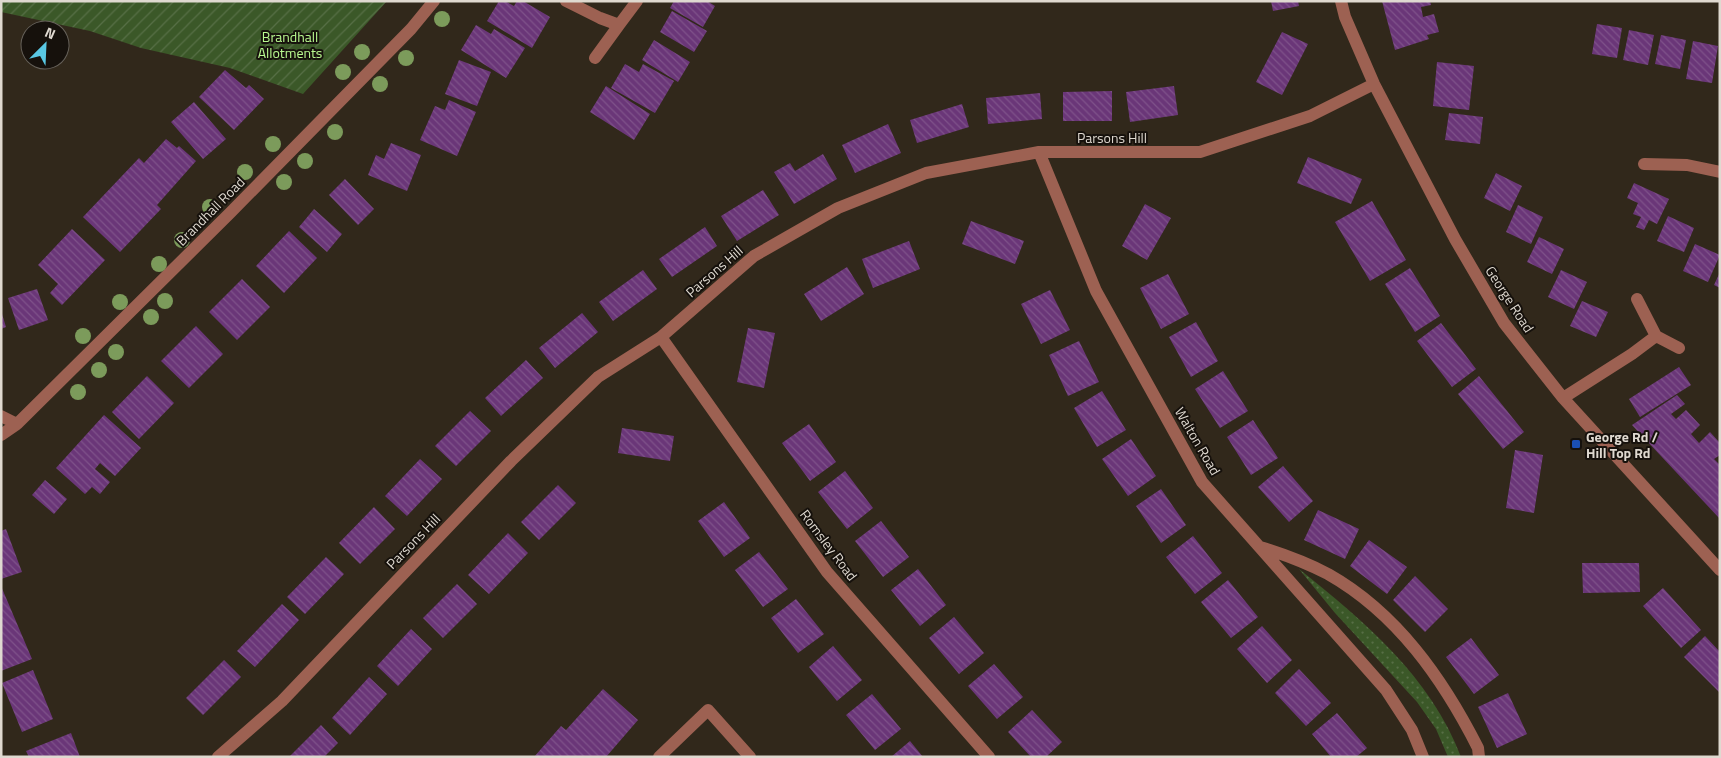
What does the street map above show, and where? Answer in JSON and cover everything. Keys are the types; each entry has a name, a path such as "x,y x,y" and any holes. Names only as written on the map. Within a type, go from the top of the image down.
{"street":[{"name":"Brandhall Road","path":"1,435 17,424 230,213 411,29 434,1"},
{"path":"566,1 619,25"},
{"path":"595,58 637,1"},
{"name":"George Road","path":"1341,1 1345,17 1374,84 1455,239 1504,323 1563,398 1720,570"},
{"name":"Parsons Hill","path":"218,757 282,701 511,461 598,377 661,337 754,256 838,208 926,173 1039,152 1200,152 1310,116 1374,84"},
{"name":"Walton Road","path":"1039,152 1096,291 1202,482 1386,690 1412,730 1423,757"},
{"path":"1644,164 1686,165 1720,172"},
{"path":"1637,299 1656,336 1679,348"},
{"path":"1563,398 1632,354 1656,336"},
{"name":"Romsley Road","path":"661,337 827,572 989,757"},
{"path":"1,416 17,424"},
{"path":"1259,547 1286,556 1327,574 1351,589 1378,611 1406,638 1427,663 1474,739 1479,757"},
{"path":"659,757 708,710 750,757"}],"green space":[{"name":"Brandhall Allotments","path":"1,1 387,1 303,94 230,68 141,48 90,31 70,27 70,20 38,20 1,12"},
{"path":"1299,569 1371,630 1414,676 1448,728 1461,757 1448,757 1436,729 1417,702 1335,613"}],"building":[{"path":"499,1 505,1 514,6 517,1 523,1 550,17 532,48 487,21"},
{"path":"674,1 707,1 715,6 703,27 670,8"},
{"path":"1271,1 1298,1 1299,6 1273,11"},
{"path":"1382,1 1430,1 1431,5 1421,7 1423,17 1434,14 1439,32 1427,35 1429,39 1395,50"},
{"path":"672,11 707,31 694,52 660,32"},
{"path":"1597,24 1622,28 1617,58 1592,54"},
{"path":"476,25 491,34 494,29 525,48 506,78 461,50"},
{"path":"1629,30 1654,35 1648,65 1623,60"},
{"path":"1282,32 1308,44 1282,95 1256,82"},
{"path":"1661,35 1686,40 1680,69 1655,64"},
{"path":"654,40 690,62 678,82 642,60"},
{"path":"1693,41 1718,46 1712,83 1686,79"},
{"path":"459,60 491,72 477,106 445,94"},
{"path":"1437,62 1474,66 1469,110 1433,106"},
{"path":"625,64 639,72 643,64 674,81 655,113 611,88"},
{"path":"225,70 246,88 249,85 264,99 234,130 199,97"},
{"path":"606,86 650,114 634,140 590,112"},
{"path":"1174,86 1178,115 1130,122 1126,92"},
{"path":"1112,91 1112,121 1063,121 1063,92"},
{"path":"1040,93 1042,119 988,124 986,98"},
{"path":"449,100 476,112 457,156 420,140 435,106 445,110"},
{"path":"194,102 226,139 203,159 171,122"},
{"path":"962,104 969,127 917,143 910,120"},
{"path":"1449,113 1483,117 1480,144 1445,140"},
{"path":"888,124 901,153 855,173 842,145"},
{"path":"166,139 177,148 179,146 196,161 157,205 161,209 120,252 83,217 139,158 144,163"},
{"path":"391,143 421,155 407,191 368,175 376,155 384,159"},
{"path":"823,154 837,179 794,204 774,172 790,163 795,171"},
{"path":"1308,157 1362,179 1351,204 1297,183"},
{"path":"1496,173 1522,186 1510,211 1484,198"},
{"path":"345,179 374,209 358,225 329,195"},
{"path":"1634,183 1669,199 1657,224 1649,220 1644,230 1636,227 1641,217 1633,214 1638,203 1627,198"},
{"path":"763,190 779,215 737,241 721,216"},
{"path":"1372,201 1406,260 1370,281 1335,222"},
{"path":"1145,204 1171,218 1147,260 1122,246"},
{"path":"1518,205 1543,217 1531,244 1506,232"},
{"path":"314,209 342,234 327,252 299,227"},
{"path":"1668,216 1694,228 1684,252 1657,241"},
{"path":"971,221 1024,241 1015,264 962,244"},
{"path":"705,227 717,246 672,277 659,259"},
{"path":"72,229 105,260 62,305 50,293 58,284 38,265"},
{"path":"289,231 317,258 284,293 256,266"},
{"path":"1539,237 1564,249 1552,274 1527,262"},
{"path":"909,241 920,269 873,288 862,259"},
{"path":"1695,244 1720,255 1708,282 1683,271"},
{"path":"847,267 864,294 821,321 804,294"},
{"path":"1410,268 1440,316 1415,332 1385,284"},
{"path":"643,270 657,289 613,321 599,302"},
{"path":"1561,270 1587,282 1574,309 1548,297"},
{"path":"1720,272 1720,288 1714,285"},
{"path":"1168,274 1189,314 1161,329 1140,288"},
{"path":"242,279 270,307 237,340 209,312"},
{"path":"37,289 48,320 19,330 8,298"},
{"path":"1050,290 1070,330 1041,344 1021,304"},
{"path":"1582,301 1608,312 1596,337 1570,326"},
{"path":"582,313 598,332 555,368 539,348"},
{"path":"1,315 6,327 1,329"},
{"path":"1196,322 1218,361 1191,377 1169,337"},
{"path":"1441,323 1476,369 1452,387 1417,341"},
{"path":"196,326 223,354 189,388 161,361"},
{"path":"748,328 775,333 764,388 737,382"},
{"path":"1079,341 1099,382 1068,396 1049,355"},
{"path":"526,360 543,378 501,416 485,398"},
{"path":"1679,367 1691,385 1640,417 1629,399"},
{"path":"1223,371 1248,411 1220,428 1195,389"},
{"path":"147,376 174,403 139,439 112,412"},
{"path":"1479,376 1524,432 1503,449 1458,394"},
{"path":"1102,391 1126,430 1097,447 1074,408"},
{"path":"1677,395 1685,404 1671,414 1676,419 1686,410 1700,425 1691,434 1699,443 1710,432 1720,443 1720,455 1714,459 1720,465 1720,519 1632,425"},
{"path":"470,411 491,431 456,466 435,446"},
{"path":"104,415 141,448 115,476 100,463 95,469 110,482 100,494 92,487 85,494 56,468"},
{"path":"1253,420 1278,458 1251,475 1227,437"},
{"path":"809,424 836,462 810,481 782,443"},
{"path":"622,428 674,436 670,461 618,453"},
{"path":"1131,439 1156,476 1128,496 1102,459"},
{"path":"1515,450 1543,455 1534,513 1506,508"},
{"path":"420,459 442,479 407,516 385,496"},
{"path":"1283,466 1313,501 1289,522 1258,487"},
{"path":"845,471 873,508 847,529 818,492"},
{"path":"45,480 67,499 54,514 32,495"},
{"path":"558,485 576,503 539,540 521,522"},
{"path":"1161,489 1186,525 1161,543 1136,506"},
{"path":"724,502 750,538 724,557 698,521"},
{"path":"374,507 395,529 360,564 339,543"},
{"path":"1318,510 1359,529 1345,559 1304,540"},
{"path":"881,521 909,557 883,577 855,541"},
{"path":"6,529 22,572 1,579 1,531"},
{"path":"508,533 528,553 489,594 468,575"},
{"path":"1193,536 1222,573 1195,594 1166,557"},
{"path":"1369,540 1407,567 1387,594 1350,566"},
{"path":"759,552 788,589 763,607 735,570"},
{"path":"326,557 344,574 305,614 287,597"},
{"path":"1582,563 1639,563 1640,592 1583,593"},
{"path":"918,569 946,605 920,626 891,590"},
{"path":"1415,576 1448,609 1425,632 1393,600"},
{"path":"1228,580 1258,617 1231,638 1201,602"},
{"path":"457,584 477,604 443,638 423,618"},
{"path":"1,586 32,659 1,671"},
{"path":"1663,588 1701,630 1681,648 1643,606"},
{"path":"796,599 824,634 798,653 771,618"},
{"path":"282,604 299,620 255,667 237,651"},
{"path":"954,617 984,653 959,674 929,638"},
{"path":"1262,626 1292,660 1267,683 1237,649"},
{"path":"411,629 432,649 398,686 377,666"},
{"path":"1705,636 1720,652 1720,693 1684,657"},
{"path":"1471,638 1499,675 1474,694 1446,657"},
{"path":"833,646 862,680 837,701 809,667"},
{"path":"224,660 241,677 203,715 186,698"},
{"path":"994,664 1023,697 997,719 968,686"},
{"path":"1299,669 1331,703 1306,726 1275,693"},
{"path":"33,670 53,719 22,732 2,683"},
{"path":"369,677 387,694 350,735 332,718"},
{"path":"603,689 638,720 606,757 534,757 561,726 566,730"},
{"path":"1508,693 1527,734 1497,748 1478,707"},
{"path":"872,694 901,729 875,750 846,715"},
{"path":"1032,710 1062,742 1046,757 1031,757 1008,732"},
{"path":"1337,713 1367,748 1356,757 1331,757 1312,734"},
{"path":"321,725 338,743 324,757 289,757"},
{"path":"71,733 80,757 29,757 26,751"},
{"path":"910,741 923,757 891,757"}],"place":[{"name":"George Rd / Hill Top Rd","path":"1576,444"}]}
